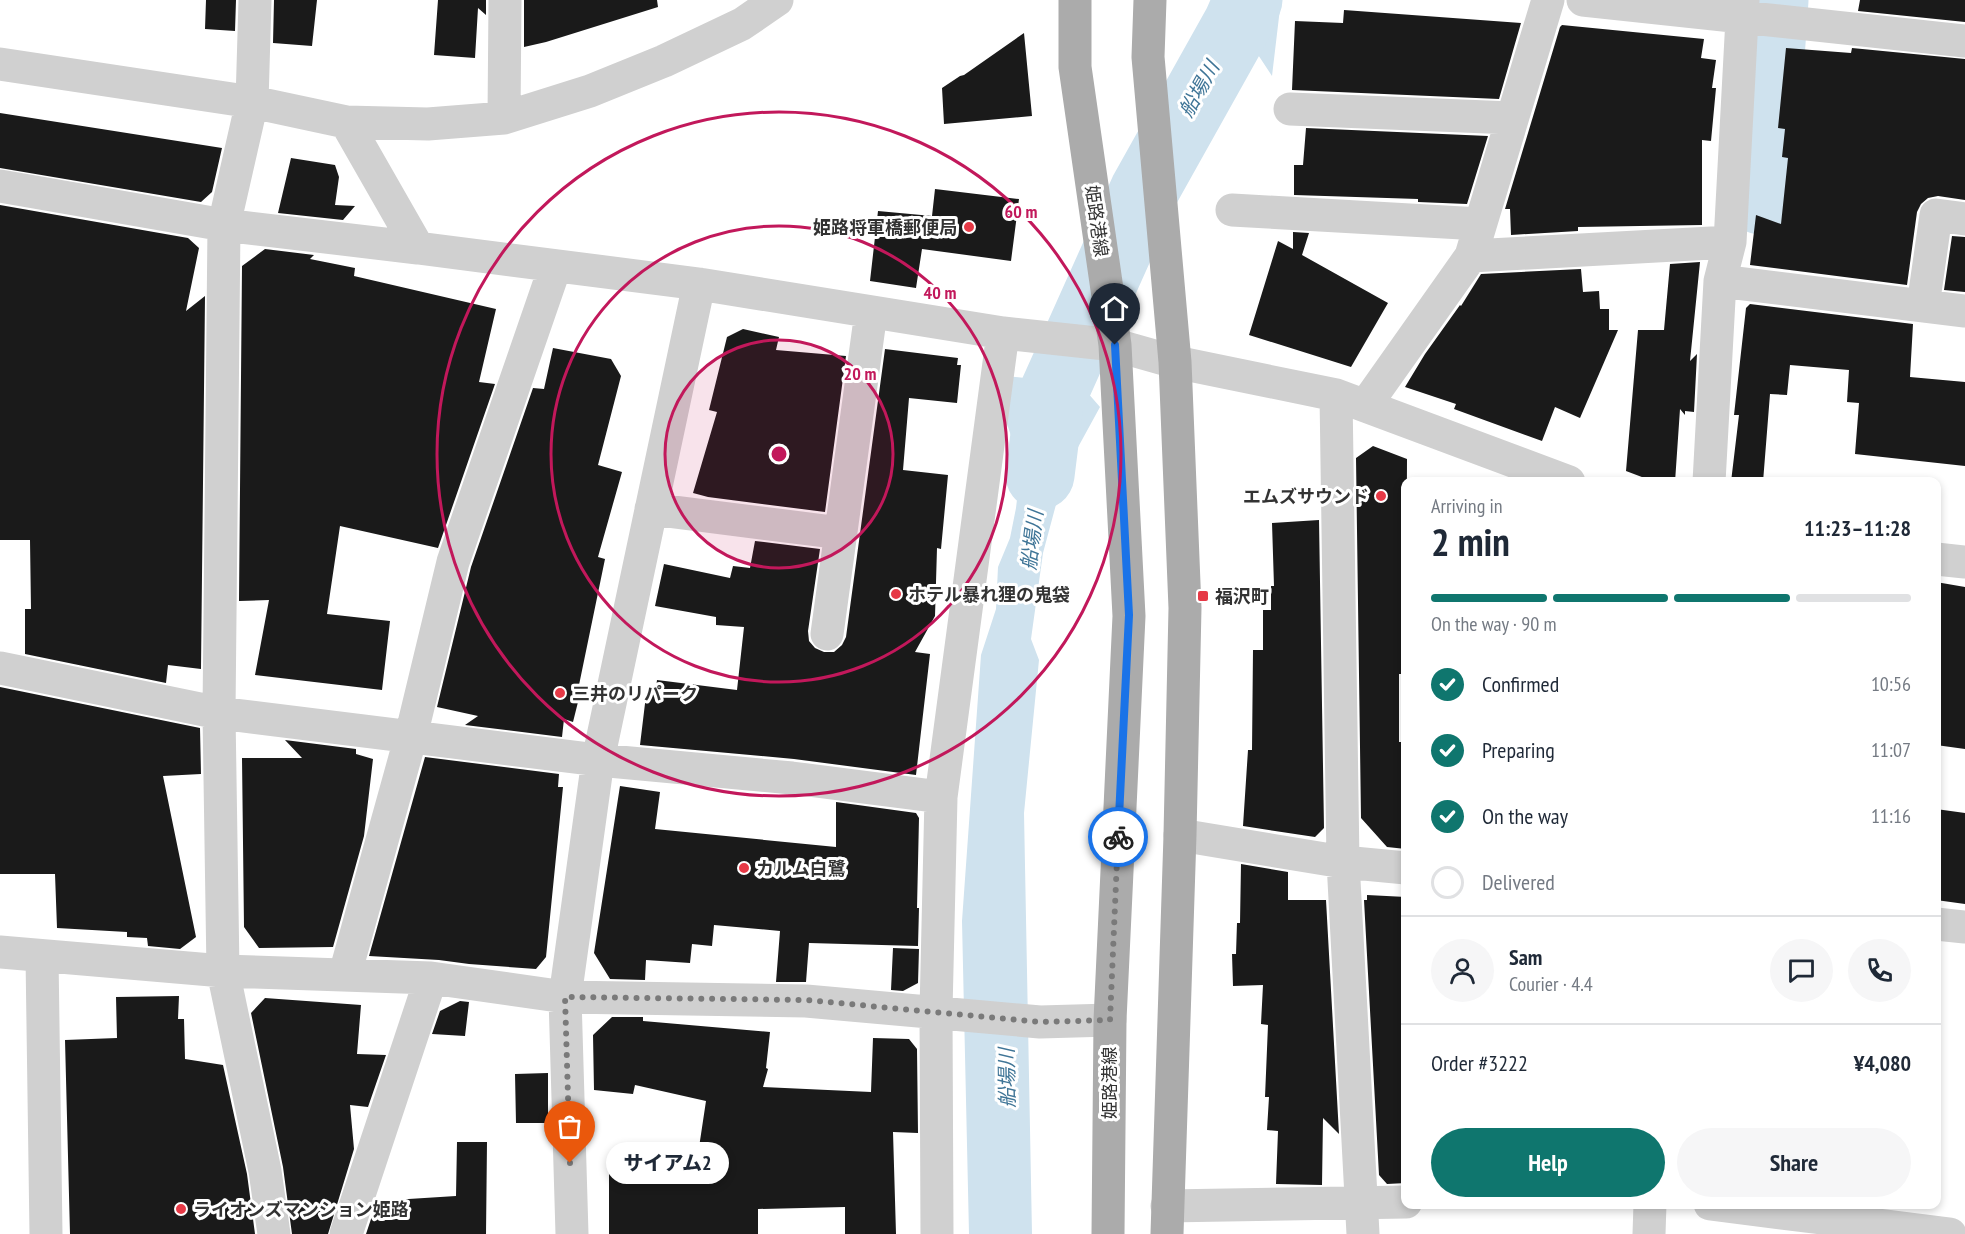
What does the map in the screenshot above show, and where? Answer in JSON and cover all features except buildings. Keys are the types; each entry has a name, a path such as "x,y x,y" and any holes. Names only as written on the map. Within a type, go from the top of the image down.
{"main road":[{"name":"姫路港線","path":"1075,0 1075,67 1115,345 1129,615 1110,1020 1108,1234"},
{"path":"1150,0 1148,57 1175,362 1185,608 1167,1220"}],"street":[{"path":"255,0 252,102 224,225 219,713 223,971 265,1172 274,1234"},
{"path":"504,118 505,0"},
{"path":"0,64 252,102 346,122 428,124 504,118 590,91 664,61 742,24 777,0"},
{"path":"1363,1219 1343,862 1350,401 1470,256 1548,0"},
{"path":"1597,1 1742,8 1965,41"},
{"path":"1709,477 1720,281 1730,242 1742,8"},
{"path":"1290,109 1512,118"},
{"path":"346,122 418,248"},
{"path":"0,186 224,225 699,284 1003,333 1115,345 1175,362 1350,401 1555,477"},
{"path":"1232,210 1480,224"},
{"path":"1923,306 1936,215 1965,219"},
{"path":"1470,256 1730,242"},
{"path":"345,974 411,736 453,562 555,267"},
{"path":"1720,281 1965,311"},
{"path":"572,1234 565,997 598,760 699,284"},
{"path":"827,634 871,312"},
{"path":"937,1234 936,1011 941,797 1003,333"},
{"path":"651,508 841,533"},
{"path":"1941,560 1965,562"},
{"path":"0,668 219,713 598,760 792,778 941,797"},
{"path":"1180,835 1343,862 1401,867"},
{"path":"1941,925 1965,927"},
{"path":"0,952 223,971 431,978 565,997 806,1000 1040,1022 1110,1020"},
{"path":"42,956 46,1234"},
{"path":"346,1234 431,978"},
{"path":"1167,1220 1363,1219 1401,1204"},
{"path":"1649,1234 1650,1209"},
{"path":"1750,1209 1950,1234"}],"water":[{"name":"船場川","path":"1222,0 1281,0 1272,76"},
{"path":"1006,376 1080,384 1100,407 1065,471 1043,553 1031,639 1039,660 1024,813 1032,1234 969,1234 962,921 981,655 996,609 998,567 1010,538 1021,465 1007,424"}],"waterway":[{"name":"船場川","path":"1040,475 1049,403 1144,191 1238,23 1248,0"},
{"path":"1760,200 1774,0"}],"way so far":[{"path":"570,1163 565,997 806,1000 1040,1022 1110,1020 1118,837"}],"place":[{"name":"姫路将軍橋郵便局","path":"969,227"},
{"name":"エムズサウンド","path":"1381,496"},
{"name":"ホテル暴れ狸の鬼袋","path":"896,594"},
{"name":"福沢町","path":"1203,596"},
{"name":"三井のリパーク","path":"560,693"},
{"name":"カルム白鷺","path":"744,868"},
{"name":"サイアム2","path":"570,1163"},
{"name":"ライオンズマンション姫路","path":"181,1209"}],"route":[{"path":"1115,345 1129,615 1118,837"}]}
